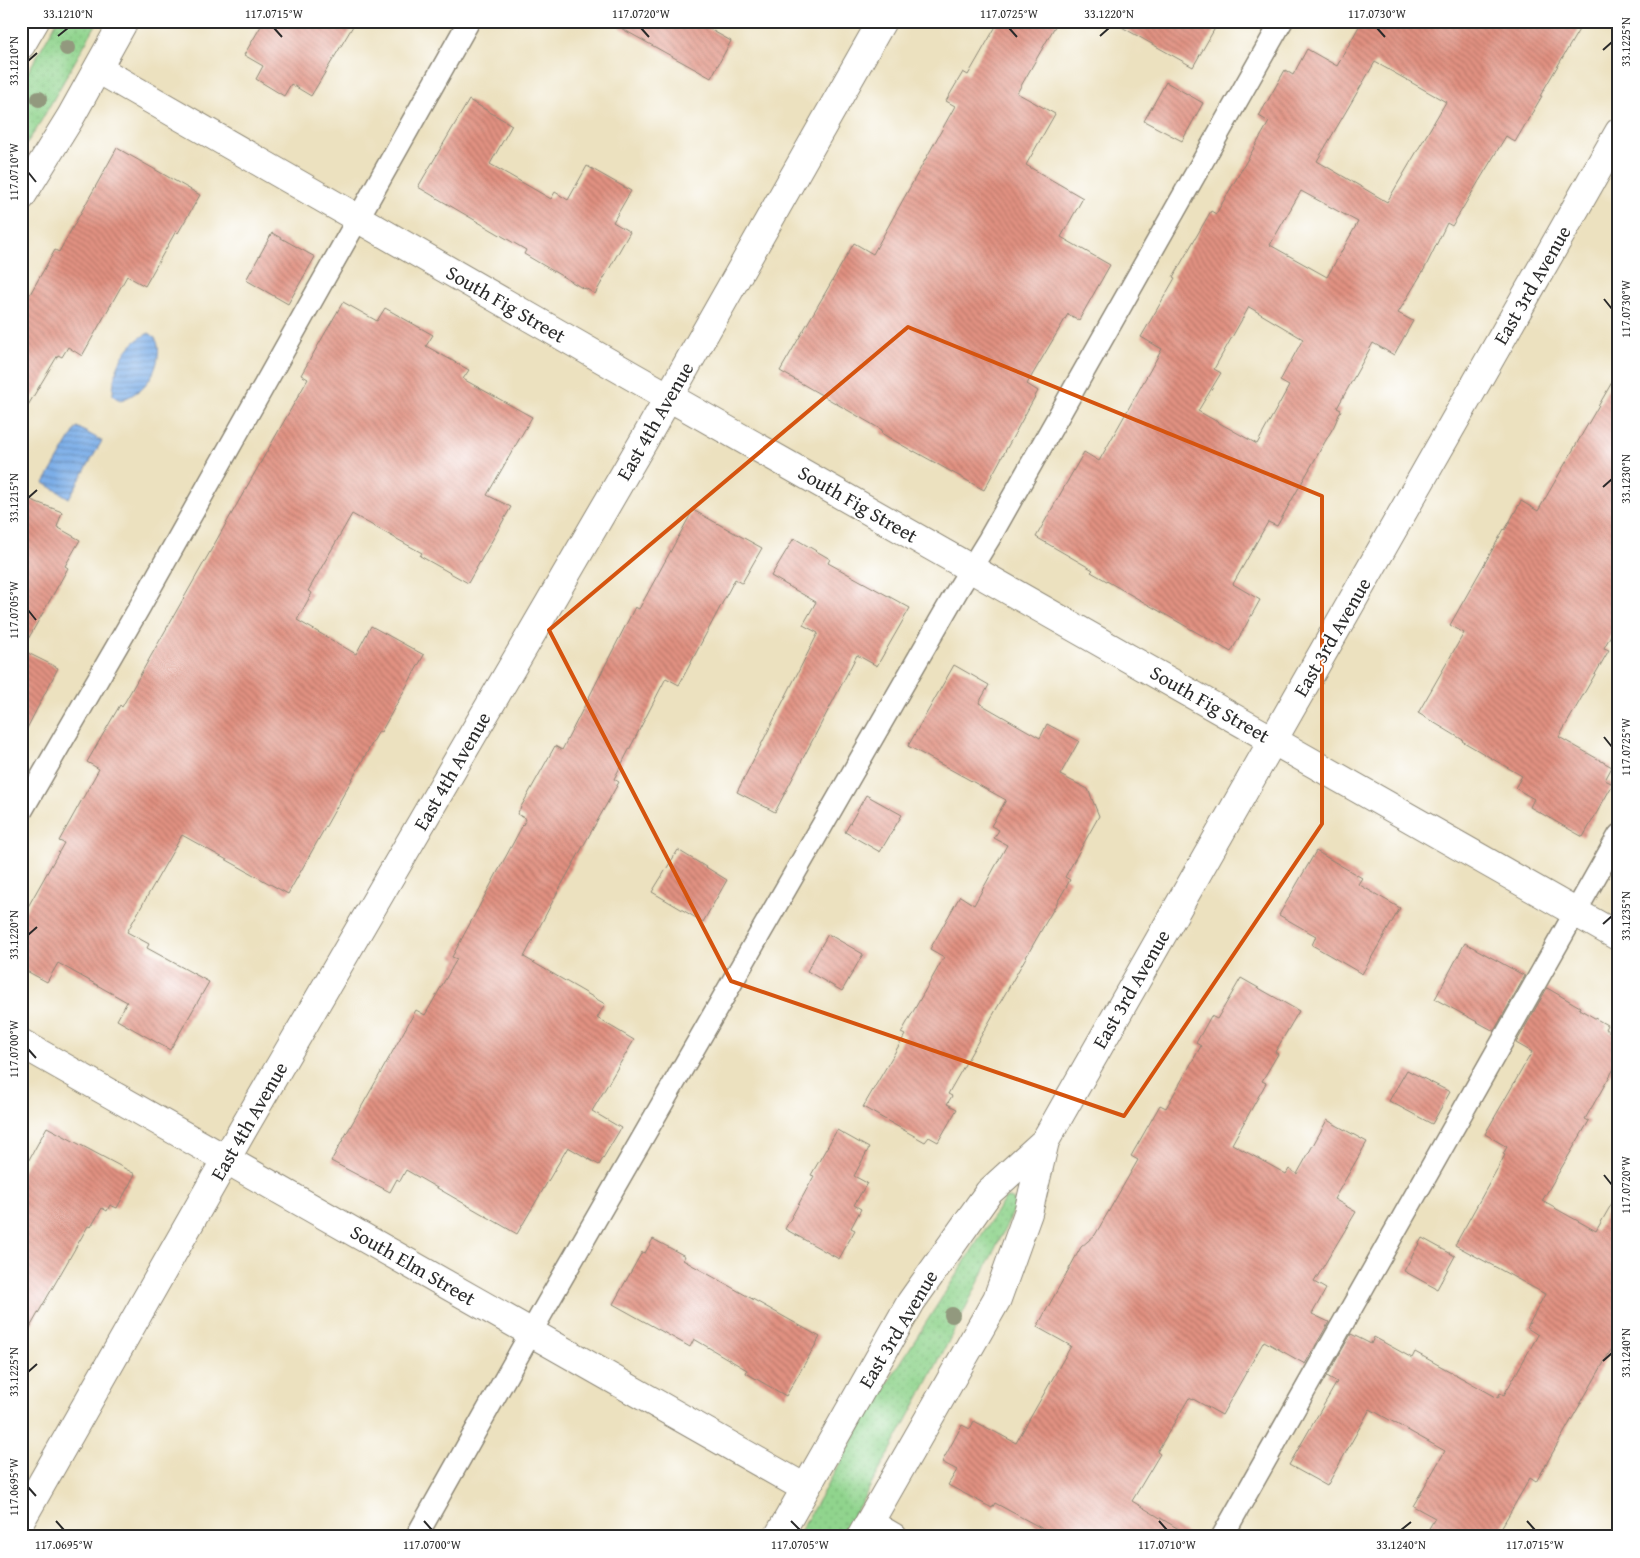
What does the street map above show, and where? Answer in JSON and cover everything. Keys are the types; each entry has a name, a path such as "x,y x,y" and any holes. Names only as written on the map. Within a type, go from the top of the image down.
{"street":[{"path":"21,197 98,69 124,21"},
{"name":"East 4th Avenue","path":"21,1520 669,396 882,21"},
{"name":"South Fig Street","path":"98,69 1619,938"},
{"name":"East 3rd Avenue","path":"865,1530 997,1299 1028,1213 1045,1141 1619,132"},
{"name":"South Elm Street","path":"21,1043 805,1488"},
{"name":"East 3rd Avenue","path":"778,1537 911,1302 990,1192 1045,1141"},
{"path":"865,1530 892,1537"}],"lane":[{"path":"21,812 144,599 469,21"},
{"path":"416,1537 531,1332 971,568 1282,21"},
{"path":"1222,1537 1619,835"}],"highlighted area":[{"path":"908,327 1322,496 1322,824 1124,1116 731,981 549,630"}],"green space":[{"path":"57,21 98,21 37,128 21,152 21,84"},
{"path":"1010,1198 1015,1201 1014,1210 973,1293 909,1416 841,1537 797,1537 870,1411 1000,1206 1005,1199"}],"water":[{"path":"149,333 158,343 159,351 153,374 145,385 134,394 121,400 116,398 113,395 115,376 122,358 133,344"},
{"path":"77,427 102,441 69,498 44,483"}],"building":[{"path":"264,21 356,21 311,96 291,84 284,96 256,79 263,66 244,55"},
{"path":"608,21 695,21 731,41 711,78"},
{"path":"999,21 1058,21 1017,93 1055,114 1026,165 1083,198 1061,237 1110,265 1079,320 1068,314 1027,384 1038,391 984,490 881,433 882,430 780,371 854,243 873,254 955,106 946,101 963,72 968,75"},
{"path":"1111,21 1219,21 1193,67"},
{"path":"1362,21 1584,21 1515,142 1506,136 1452,226 1447,223 1425,268 1398,313 1413,321 1394,355 1373,343 1337,408 1341,410 1334,426 1277,526 1268,522 1233,584 1260,600 1231,652 1091,572 1093,570 1036,537 1084,452 1099,461 1162,349 1141,337 1211,211 1216,214 1269,122 1259,116 1285,70 1293,75 1307,49 1337,66","holes":["1375,62 1446,102 1387,202 1317,161","1301,191 1358,222 1327,277 1270,245","1249,307 1303,339 1280,381 1289,386 1257,444 1198,411 1221,373 1214,369"]},
{"path":"1166,82 1203,103 1182,141 1144,121"},
{"path":"469,100 512,125 490,164 551,199 555,192 568,200 587,166 631,191 613,222 630,232 595,294 524,254 526,250 418,187"},
{"path":"117,148 200,195 178,233 176,231 145,286 127,276 82,356 68,347 62,357 58,355 21,417 21,310 55,250 59,252"},
{"path":"272,233 315,257 288,304 246,280"},
{"path":"343,302 377,321 385,308 433,335 426,346 469,370 463,379 532,417 487,495 511,507 468,583 420,556 422,553 352,514 308,591 312,593 297,620 356,654 371,626 424,655 381,732 379,731 288,894 182,835 127,932 149,944 147,948 209,982 170,1050 117,1020 127,1002 58,963 47,982 21,968 21,919 64,843 59,841 99,769 87,762 120,705 122,707 308,379 301,375"},
{"path":"1619,370 1619,620 1604,648 1609,650 1559,737 1612,767 1605,780 1613,784 1583,837 1530,807 1534,799 1515,788 1522,776 1418,713 1464,633 1450,625 1504,529 1521,501 1538,511"},
{"path":"21,496 62,512 57,527 80,540 65,566 68,568 22,650 58,668 21,740"},
{"path":"693,510 762,548 742,583 735,579 679,685 666,678 614,779 619,782 557,893 524,957 605,1004 597,1018 634,1040 592,1111 621,1128 599,1165 568,1147 517,1234 406,1170 400,1181 397,1179 390,1192 331,1161 416,1010 425,1015 457,959 452,957 526,819 517,814 555,746 562,750 635,607 639,609"},
{"path":"794,538 830,559 828,563 910,608 877,666 857,655 775,812 737,792 818,633 803,625 816,602 771,576"},
{"path":"954,665 989,685 979,703 1040,738 1047,724 1079,741 1060,775 1088,789 1099,816 1065,877 1070,880 948,1094 952,1096 947,1104 957,1109 938,1142 929,1137 925,1142 863,1107 905,1035 901,1033 944,957 930,949 960,896 974,905 1007,845 994,838 999,830 991,826 1006,800 908,746"},
{"path":"866,795 902,815 880,852 845,832"},
{"path":"678,850 727,880 703,922 652,892"},
{"path":"1316,851 1362,878 1358,884 1400,908 1362,974 1312,945 1316,936 1279,915"},
{"path":"828,934 863,954 842,991 807,971"},
{"path":"1465,943 1525,976 1494,1031 1435,999"},
{"path":"1241,978 1299,1011 1275,1052 1278,1054 1262,1081 1266,1083 1232,1144 1286,1174 1289,1169 1297,1174 1327,1120 1367,1142 1334,1199 1356,1212 1314,1282 1326,1289 1312,1314 1329,1322 1305,1364 1264,1341 1222,1415 1189,1398 1157,1452 1160,1454 1132,1501 1192,1537 1058,1537 995,1503 992,1508 948,1485 957,1470 942,1462 962,1425 970,1429 974,1421 1016,1443 1071,1346 1037,1327 1081,1247 1095,1235 1138,1160 1131,1156 1160,1105 1166,1108 1201,1046 1196,1043 1211,1016 1217,1019"},
{"path":"1547,988 1607,1025 1605,1029 1619,1037 1619,1060 1585,1119 1589,1121 1542,1201 1596,1231 1619,1191 1619,1336 1536,1482 1530,1478 1496,1537 1424,1537 1435,1518 1413,1506 1445,1451 1370,1409 1327,1486 1289,1465 1337,1382 1327,1376 1351,1334 1371,1344 1374,1337 1412,1358 1415,1352 1498,1398 1500,1393 1504,1395 1538,1335 1527,1328 1545,1294 1455,1245 1505,1155 1503,1154 1507,1147 1485,1134 1532,1052 1516,1043"},
{"path":"1407,1070 1450,1092 1432,1124 1389,1101"},
{"path":"47,1127 135,1174 117,1208 110,1205 107,1211 102,1208 91,1227 88,1226 21,1343 21,1174"},
{"path":"837,1130 869,1148 854,1176 867,1183 854,1205 861,1209 851,1228 855,1230 839,1259 785,1229 814,1176 811,1175"},
{"path":"1422,1238 1455,1256 1437,1289 1404,1271"},
{"path":"653,1239 685,1256 683,1260 820,1337 786,1396 746,1373 747,1370 694,1339 690,1347 613,1304 642,1252 645,1253"}]}
